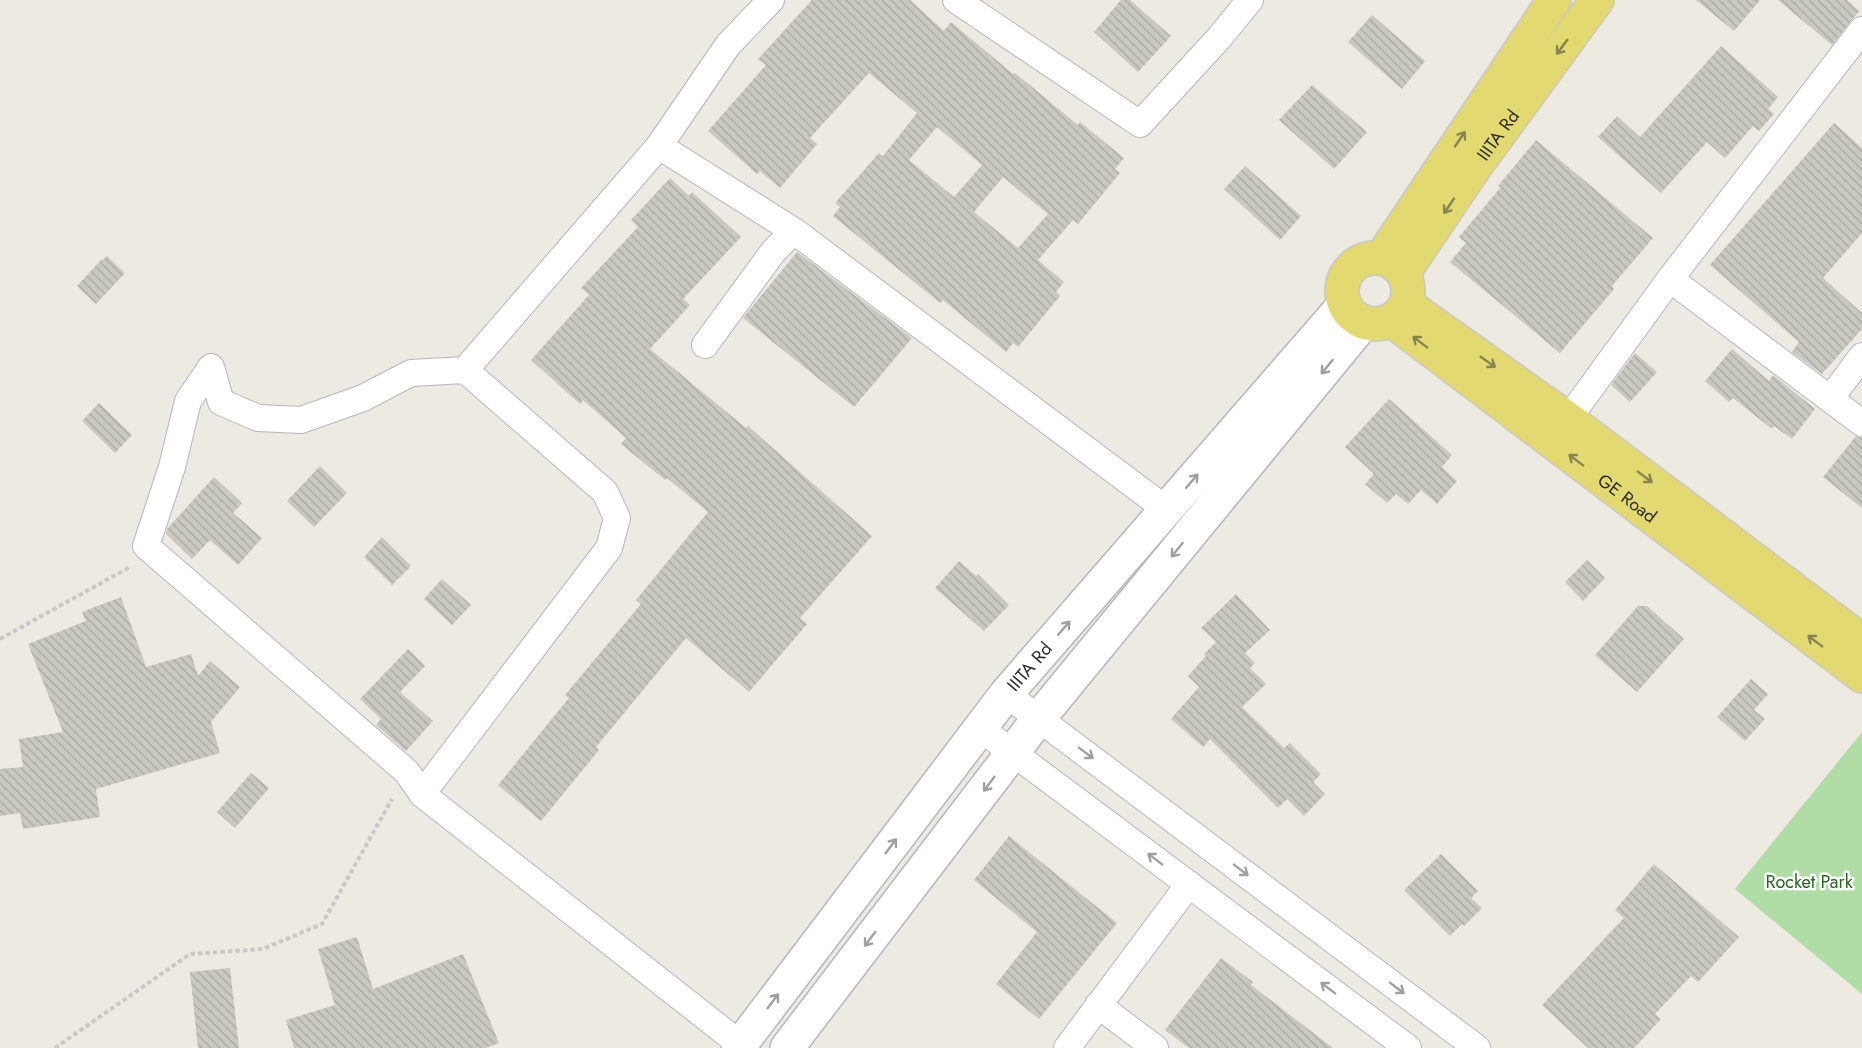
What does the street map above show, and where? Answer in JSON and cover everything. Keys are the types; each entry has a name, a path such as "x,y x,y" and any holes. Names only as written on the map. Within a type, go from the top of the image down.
{"main road":[{"name":"IIITA Rd","path":"1382,297 1554,0"},
{"name":"IIITA Rd","path":"1382,297 1596,0"},
{"name":"GE Road","path":"1382,297 1568,419 1862,641"},
{"name":"GE Road","path":"1382,297 1862,676"}],"street":[{"path":"465,370 659,146 728,45 771,0"},
{"path":"956,0 1140,124 1219,38 1250,0"},
{"path":"1568,419 1670,279 1862,30"},
{"path":"659,146 794,231 1167,510"},
{"path":"705,345 772,252 794,231"},
{"path":"1670,279 1862,423"},
{"name":"IIITA Rd","path":"741,1047 1006,694 1167,510 1382,297"},
{"name":"IIITA Rd","path":"787,1048 1039,718 1382,297"},
{"path":"1830,399 1862,356"},
{"path":"423,794 609,548 617,518 605,492 465,370 411,373 363,398 301,420 258,418 221,402 211,368 188,401 172,467 146,546 407,772 423,794 741,1047"},
{"path":"1006,694 1477,1048"},
{"path":"981,729 1408,1048"},
{"path":"1067,1048 1189,884"},
{"path":"1098,1005 1155,1048"}],"path":[{"path":"0,639 132,566"},
{"path":"54,1048 190,954 263,949 322,924 407,772"}],"green space":[{"name":"Rocket Park","path":"1862,732 1862,994 1735,889"}],"building":[{"path":"812,0 910,0 944,31 951,22 1013,74 1015,73 1078,125 1080,122 1124,158 1115,169 1120,173 1078,224 1073,220 1038,260 1064,282 1056,292 1060,296 1018,347 1013,343 1006,352 943,300 940,303 833,216 840,207 835,203 879,153 883,156 917,113 869,73 810,138 817,144 780,188 760,171 757,174 708,131 766,65 758,59","holes":["937,127 982,165 954,197 909,160","1003,177 1048,214 1018,248 974,212"]},
{"path":"1121,0 1130,0 1171,36 1138,72 1094,32"},
{"path":"1696,0 1760,0 1734,31"},
{"path":"1778,0 1847,0 1859,11 1832,45"},
{"path":"1372,15 1425,61 1402,89 1348,42"},
{"path":"1721,46 1778,97 1768,109 1774,114 1759,131 1753,126 1725,158 1707,142 1661,193 1598,137 1617,116 1640,137"},
{"path":"1312,85 1367,132 1334,169 1279,120"},
{"path":"1834,123 1862,148 1862,233 1823,278 1862,313 1862,329 1822,374 1792,352 1799,342 1710,265"},
{"path":"1536,140 1653,238 1560,353 1450,262 1466,243 1459,237 1501,187 1498,186"},
{"path":"1245,166 1301,216 1280,240 1224,189"},
{"path":"670,178 689,196 692,192 741,237 683,299 690,305 650,349 746,428 748,426 872,536 800,618 807,624 749,692 686,638 596,747 599,750 541,821 498,785 569,698 565,695 641,604 636,600 708,512 621,444 626,438 583,400 580,404 531,360 589,295 581,288 638,227 631,220"},
{"path":"797,252 912,338 854,407 743,318"},
{"path":"107,256 125,273 96,304 77,286"},
{"path":"1732,349 1769,381 1773,375 1815,409 1792,439 1774,426 1772,429 1733,398 1729,402 1705,381"},
{"path":"1635,353 1657,372 1630,402 1611,385"},
{"path":"1389,399 1452,455 1442,467 1457,481 1437,504 1421,490 1408,504 1396,494 1387,503 1365,484 1374,474 1345,447"},
{"path":"99,403 132,435 115,453 82,421"},
{"path":"1856,436 1862,438 1862,508 1823,477"},
{"path":"320,466 347,493 314,527 287,501"},
{"path":"214,477 242,503 233,513 262,538 238,565 210,540 192,559 166,534 167,529"},
{"path":"382,537 411,566 392,585 364,557"},
{"path":"1587,560 1605,578 1583,601 1565,582"},
{"path":"959,561 976,576 978,574 1009,605 984,631 935,588"},
{"path":"442,579 471,605 452,625 424,599"},
{"path":"1236,594 1270,630 1245,653 1255,663 1250,668 1266,684 1242,707 1284,748 1290,743 1321,774 1313,782 1325,794 1304,816 1287,799 1278,808 1210,739 1203,747 1171,719 1199,687 1188,676 1216,642 1201,628"},
{"path":"121,597 146,667 191,654 198,676 210,661 240,687 211,722 220,753 96,789 100,817 23,829 20,813 0,816 0,769 23,767 19,739 63,732 28,644 86,621 82,612"},
{"path":"1638,606 1647,606 1684,639 1637,692 1595,655"},
{"path":"408,649 425,666 400,692 433,721 406,751 376,725 381,719 360,699"},
{"path":"1751,679 1768,694 1754,710 1765,719 1745,741 1717,717"},
{"path":"251,773 269,788 235,828 217,812"},
{"path":"1009,836 1117,923 1039,1019 996,984 1037,932 974,880"},
{"path":"1441,854 1478,891 1471,898 1482,908 1450,936 1404,890"},
{"path":"1654,864 1739,937 1698,982 1691,976 1655,1014 1661,1019 1634,1048 1588,1048 1542,1005 1624,918 1615,910"},
{"path":"357,937 373,989 463,954 499,1043 486,1048 294,1048 286,1020 335,1005 318,949"},
{"path":"1221,958 1253,982 1251,985 1333,1048 1189,1048 1165,1030"},
{"path":"230,968 239,1048 198,1048 190,972"}]}
